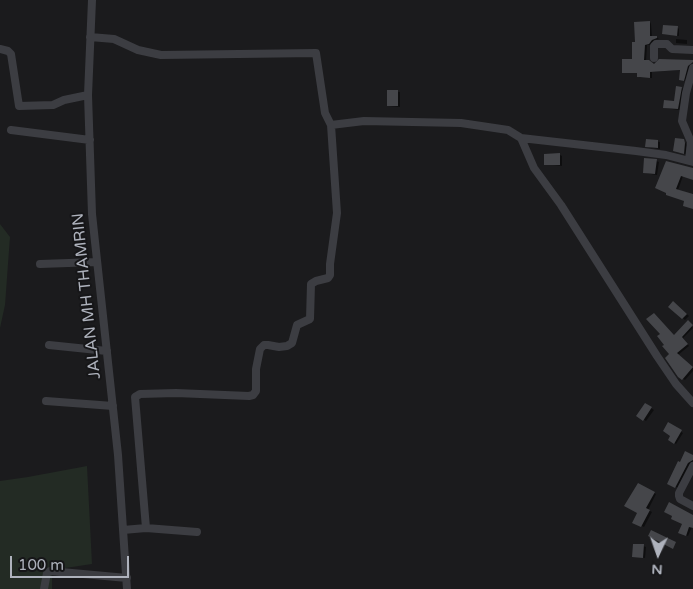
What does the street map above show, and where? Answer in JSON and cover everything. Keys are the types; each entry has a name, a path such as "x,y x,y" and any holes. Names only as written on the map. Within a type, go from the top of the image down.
{"street":[{"name":"JALAN MH THAMRIN","path":"92,0 88,95 92,214 118,455 127,589"},
{"path":"90,37 114,38 138,50 161,55 316,52 325,113 331,125 338,213 330,275 328,278 311,284 310,319 297,325 292,343 287,346 268,345 260,348 256,369 256,391 249,396 176,393 140,394 135,397 146,528"},
{"path":"654,58 654,46 656,44 667,44 672,49 693,50"},
{"path":"0,49 11,52 19,106 53,105 64,100 88,95"},
{"path":"331,125 364,121 461,123 508,130 521,138 636,151 691,161 690,142 682,121 686,92 693,68"},
{"path":"11,130 90,140"},
{"path":"521,138 534,168 561,205 657,356 676,384 693,403"},
{"path":"40,264 97,262"},
{"path":"49,345 107,351"},
{"path":"46,401 113,406"},
{"path":"693,466 679,492 680,499 693,506"},
{"path":"123,530 146,528 197,532"},
{"path":"44,589 47,573 50,571 127,578"}],"shaded area":[{"path":"0,224 10,237 5,305 0,328"},
{"path":"87,466 92,564 52,570 52,589 0,589 0,481"}],"building":[{"path":"650,21 650,36 657,36 657,38 645,45 644,60 649,60 654,64 659,59 693,60 688,66 684,81 679,80 680,70 650,72 650,78 637,77 637,73 622,73 622,59 632,59 632,42 635,42 634,22"},
{"path":"663,25 678,26 677,36 662,34"},
{"path":"676,86 682,87 678,109 663,108 664,100 674,101"},
{"path":"387,90 398,90 398,106 387,106"},
{"path":"675,138 684,139 684,154 673,151"},
{"path":"646,139 658,140 658,148 645,147"},
{"path":"560,153 560,165 544,165 544,154"},
{"path":"644,158 657,159 655,174 643,173"},
{"path":"666,161 693,168 693,180 681,176 676,189 693,194 693,209 683,206 684,201 666,195 666,193 655,188"},
{"path":"673,301 687,314 682,319 668,307"},
{"path":"654,313 674,335 688,320 693,325 682,337 688,344 677,353 693,367 682,380 665,358 669,354 657,336 660,334 646,319"},
{"path":"645,403 652,407 643,421 636,416"},
{"path":"668,422 682,430 674,444 668,440 670,436 663,431"},
{"path":"685,451 693,455 693,460 688,463 675,488 667,484"},
{"path":"638,483 655,492 646,508 650,510 641,527 632,523 637,513 624,506"},
{"path":"669,502 693,515 693,528 689,527 686,536 678,533 682,524 671,519 672,516 664,512"},
{"path":"651,530 676,542 673,549 648,536"},
{"path":"633,544 644,544 643,558 632,557"}]}
